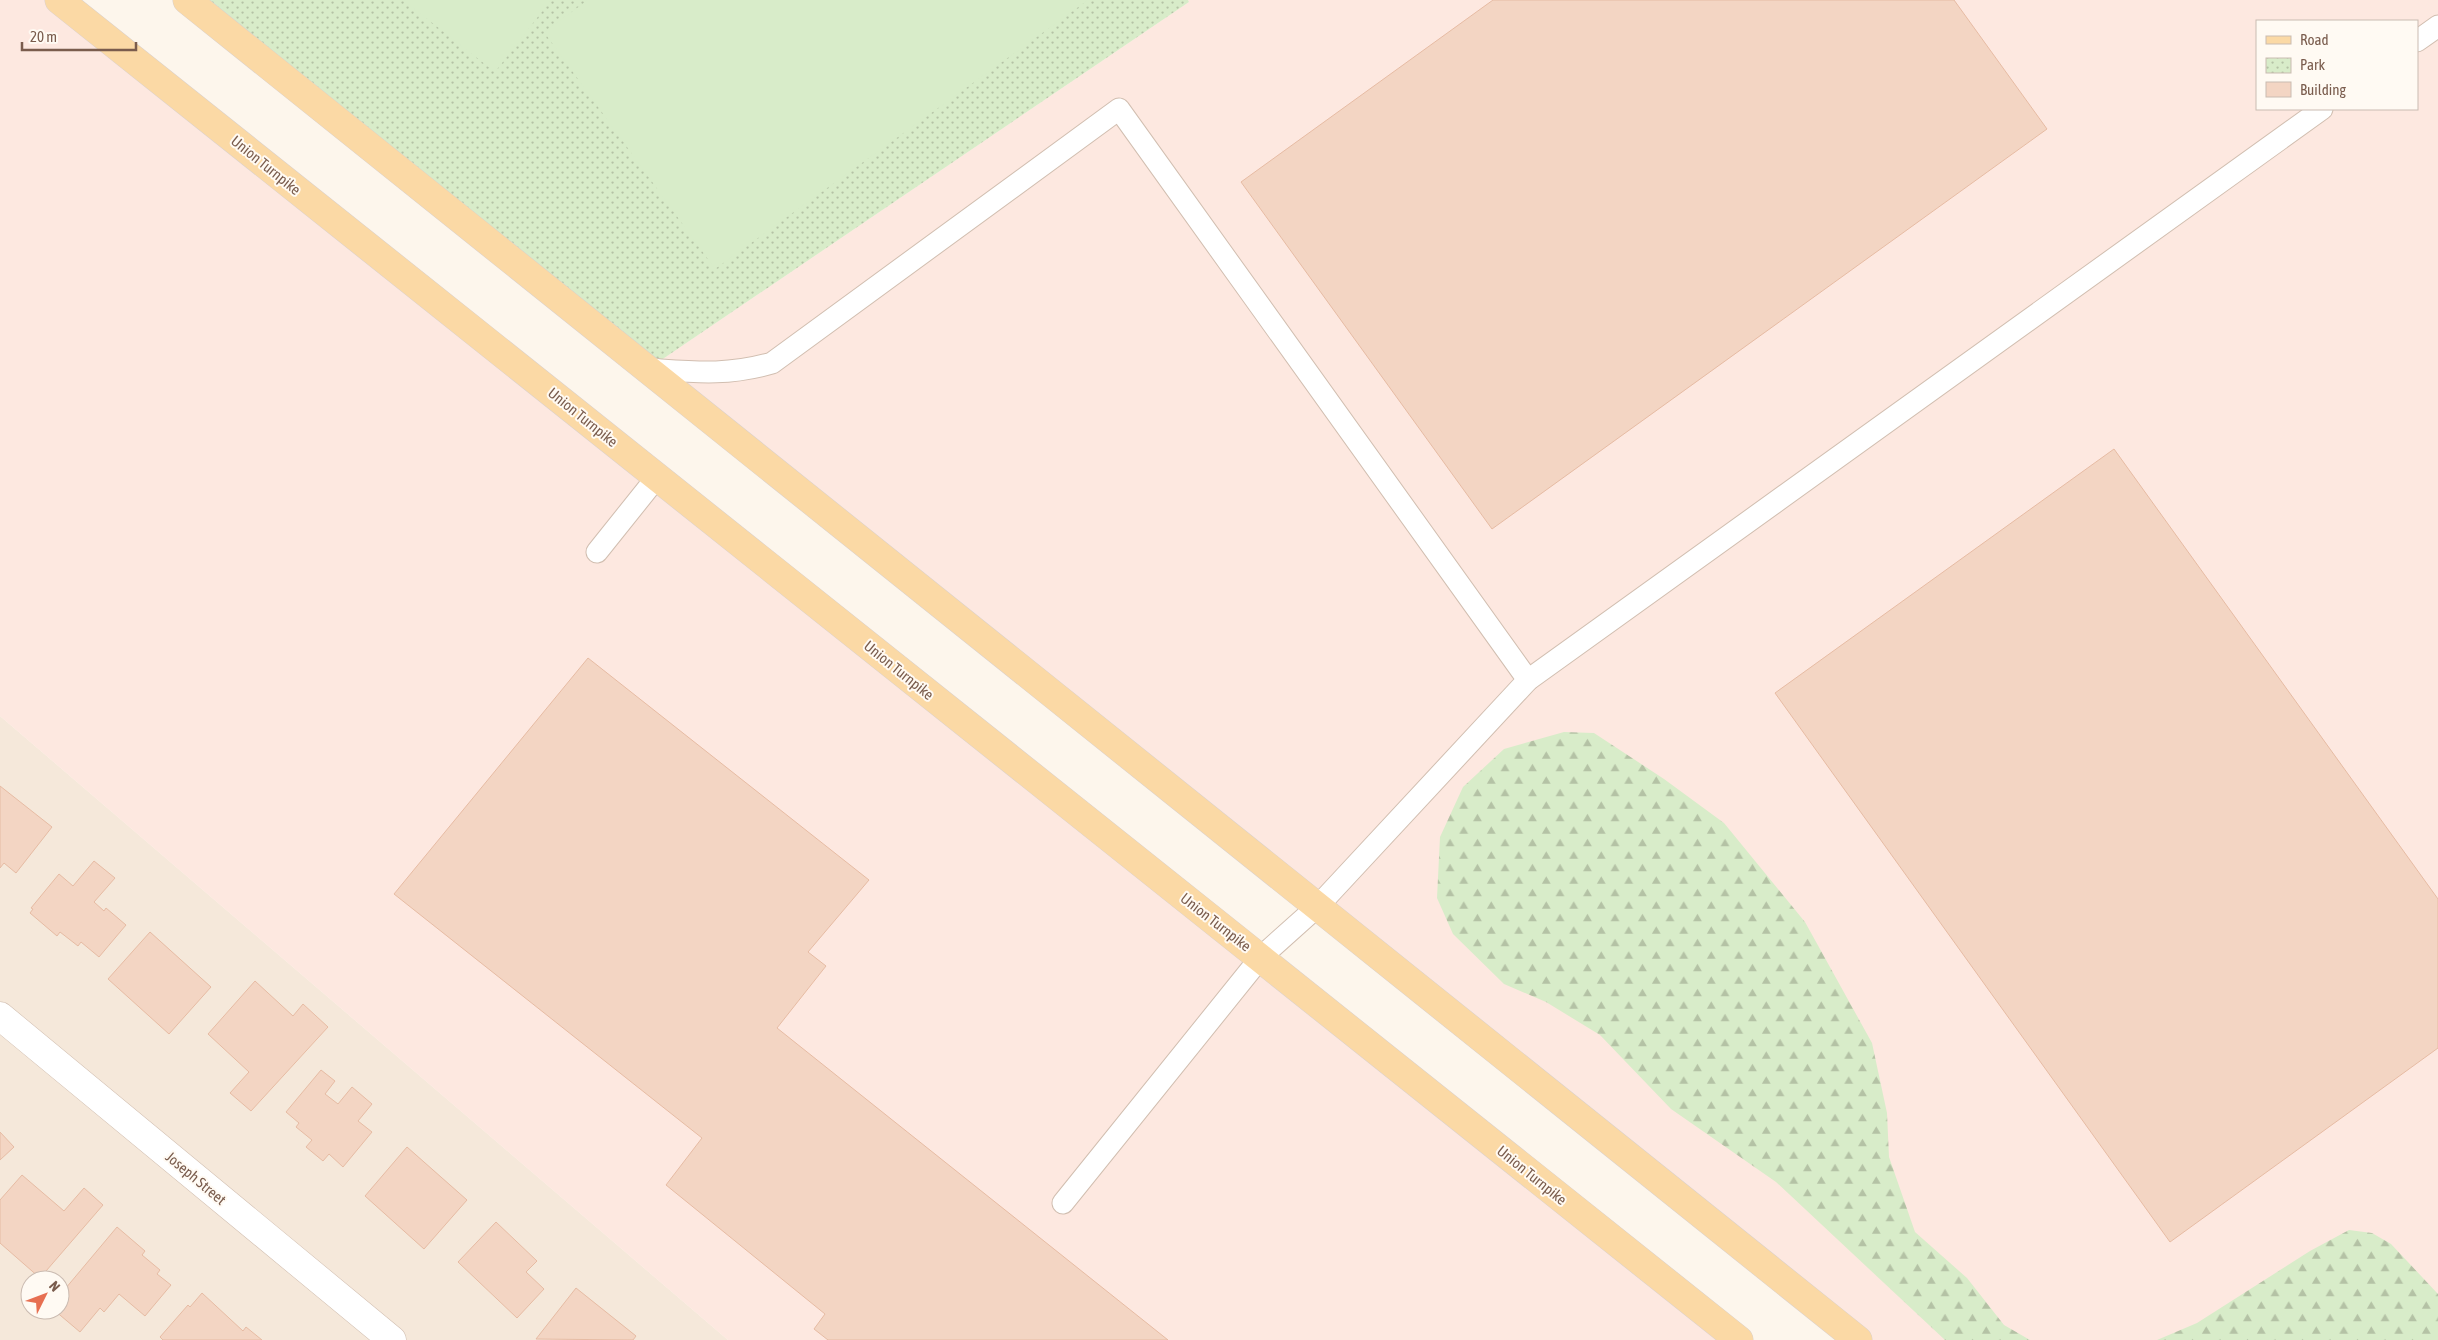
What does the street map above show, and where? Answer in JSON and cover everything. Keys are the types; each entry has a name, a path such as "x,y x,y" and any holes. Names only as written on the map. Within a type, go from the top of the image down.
{"main road":[{"name":"Union Turnpike","path":"59,0 1739,1340"},
{"path":"188,0 1858,1340"}],"street":[{"name":"Joseph Street","path":"0,1016 392,1340"}],"lane":[{"path":"2418,40 2438,26"},
{"path":"648,369 708,373 735,371 772,363 1119,109 1528,680"},
{"path":"1063,1203 1261,958 1318,906 1528,680 2321,110"},
{"path":"597,552 657,476"}],"shaded area":[{"path":"0,0 59,0 1739,1340 728,1340 0,716"},
{"path":"1188,0 2438,0 2438,1340 1858,1340 648,369 1189,2"},
{"path":"0,716 728,1340 0,1340"}],"green space":[{"path":"187,0 1188,0 1189,2 648,369"},
{"path":"403,0 551,0 495,72"},
{"path":"588,0 1088,0 715,269 544,32"},
{"path":"1564,732 1594,733 1664,779 1724,823 1805,922 1872,1043 1887,1113 1889,1157 1915,1232 1967,1278 2004,1325 2030,1340 1945,1340 1776,1182 1671,1109 1600,1035 1546,1002 1504,984 1453,934 1437,898 1440,837 1463,787 1504,749"},
{"path":"2349,1230 2372,1233 2391,1244 2438,1294 2438,1340 2157,1340 2197,1323 2310,1251"}],"building":[{"path":"1493,0 1954,0 2047,129 1492,529 1241,182"},
{"path":"2114,449 2438,899 2438,1048 2170,1242 1775,693"},
{"path":"588,658 869,880 808,952 826,966 777,1028 1168,1340 828,1340 814,1329 825,1314 666,1185 702,1138 394,894"},
{"path":"0,786 52,827 16,873 4,863 0,868"},
{"path":"94,861 115,878 94,902 104,911 106,908 126,925 99,957 81,942 78,946 60,932 57,936 30,913 33,909 31,908 59,874 73,886"},
{"path":"150,932 211,987 169,1034 108,979"},
{"path":"255,981 293,1016 303,1004 328,1027 251,1111 230,1093 249,1072 208,1034"},
{"path":"321,1070 335,1081 325,1094 338,1104 352,1087 372,1104 358,1121 372,1132 343,1167 329,1154 323,1161 306,1147 312,1140 296,1127 299,1123 286,1112"},
{"path":"0,1132 14,1147 0,1160"},
{"path":"407,1147 467,1200 424,1249 365,1196"},
{"path":"22,1175 64,1211 84,1188 103,1205 47,1270 31,1270 0,1243 0,1200"},
{"path":"496,1222 537,1261 526,1272 544,1289 517,1318 458,1262"},
{"path":"117,1227 145,1251 142,1255 160,1270 157,1274 171,1285 145,1316 119,1294 104,1312 100,1308 80,1332 66,1320 70,1320 70,1283"},
{"path":"576,1288 636,1336 633,1340 536,1339"},
{"path":"202,1293 243,1331 246,1327 262,1340 163,1340 160,1337 188,1305 190,1307"}]}
